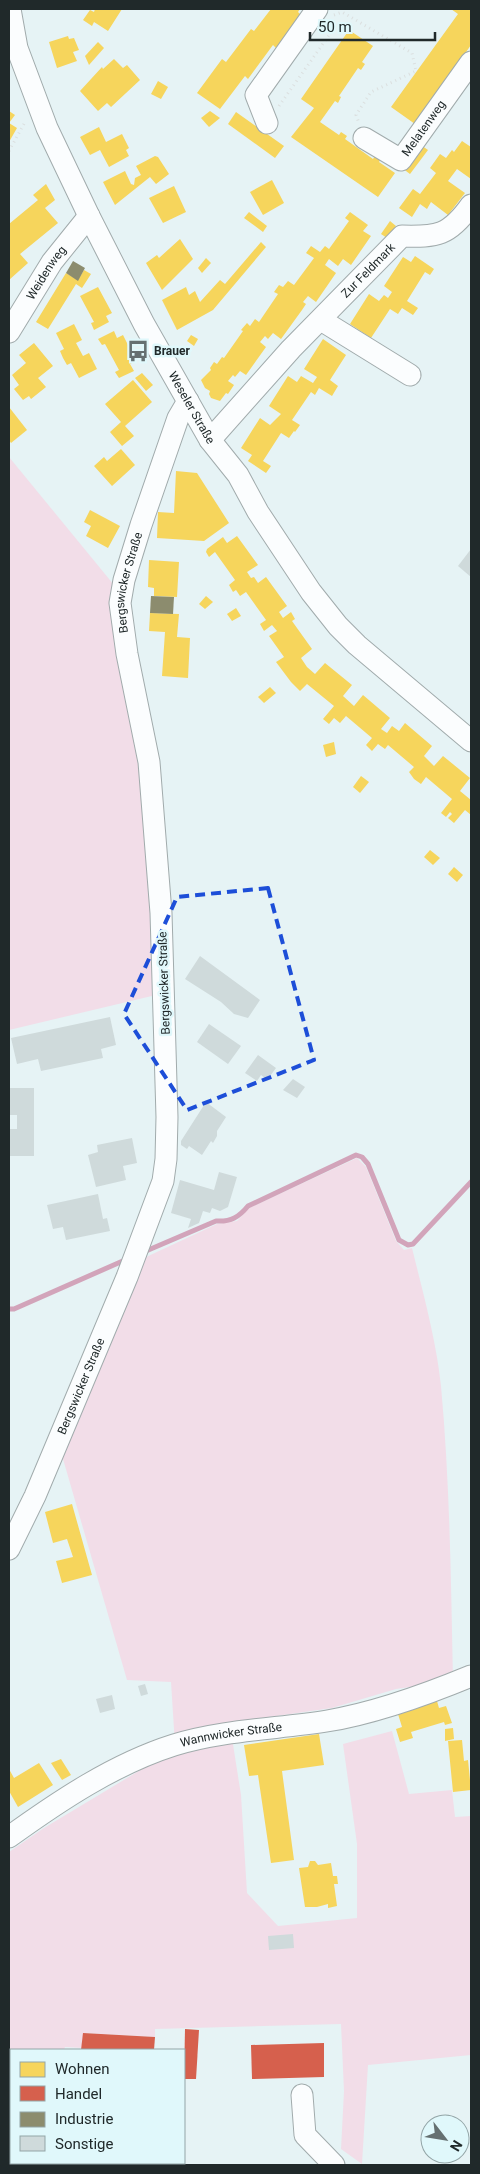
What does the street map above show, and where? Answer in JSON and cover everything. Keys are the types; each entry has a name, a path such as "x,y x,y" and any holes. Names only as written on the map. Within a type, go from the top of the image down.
{"street":[{"name":"Weseler Straße","path":"10,9 16,48 48,128 89,216 149,333 210,440 238,476 258,512 311,592 338,626 357,645 471,741"},
{"path":"267,123 256,95 317,9"},
{"name":"Melatenweg","path":"364,138 401,160 471,62"},
{"name":"Zur Feldmark","path":"210,440 291,349 402,236 432,237 454,226 471,205"},
{"name":"Weidenweg","path":"9,332 52,262 89,216"},
{"path":"321,320 410,375"},
{"name":"Bergswicker Straße","path":"9,1549 35,1496 128,1277 157,1200 166,1159 167,1098 161,913 149,762 127,654 120,603 124,580 140,525 178,418 188,401"},
{"name":"Wannwicker Straße","path":"9,1837 109,1774 146,1755 175,1745 212,1736 329,1721 428,1693 471,1676"},
{"path":"302,2095 305,2135 334,2165"}],"path":[{"path":"267,123 332,31 329,24 335,13 342,12 412,53 416,71 370,92 356,115 364,138"},
{"path":"9,151 24,122"}],"highlighted area":[{"path":"268,888 314,1060 187,1110 124,1014 177,897"}],"shaded area":[{"path":"9,457 114,585 140,752 156,995 9,1030"},
{"path":"357,1158 366,1167 396,1241 404,1250 412,1248 436,1351 441,1386 450,1534 453,1681 396,1689 332,1708 214,1725 175,1745 171,1682 127,1680 61,1452 144,1258 217,1224 237,1221 249,1208"},
{"path":"392,1731 409,1794 452,1790 455,1817 471,1816 471,2055 368,2065 362,2164 341,2149 344,2091 341,2024 155,2029 155,2037 84,2033 83,2048 10,2049 10,2164 59,2165 9,2165 9,1852 44,1828 147,1766 165,1758 232,1738 241,1795 247,1893 278,1926 357,1918 357,1844 343,1744"}],"building: Wohnen":[{"path":"95,9 122,9 108,31 94,22 92,26 83,20 90,10 94,12"},
{"path":"271,9 300,9 298,12 301,15 276,48 273,45 248,79 245,76 220,109 197,93 222,59 226,62 251,29 254,31"},
{"path":"451,9 471,10 471,45 415,124 391,107 458,14"},
{"path":"349,30 373,46 362,62 365,64 361,70 358,68 339,96 341,97 338,103 335,101 320,122 339,135 341,132 347,136 345,139 373,159 375,156 381,159 379,162 395,173 378,197 291,137 314,108 301,99"},
{"path":"68,36 69,39 74,38 79,50 73,52 77,61 57,68 49,42"},
{"path":"98,42 104,48 89,65 85,56"},
{"path":"114,59 123,68 127,65 140,80 111,107 107,103 98,111 80,91 102,67 103,69"},
{"path":"158,81 168,87 161,99 151,94"},
{"path":"9,111 15,115 9,123"},
{"path":"210,111 220,118 209,127 201,118"},
{"path":"236,112 284,146 275,158 228,124"},
{"path":"9,123 17,128 9,142"},
{"path":"99,127 106,142 122,134 129,148 126,150 129,156 109,167 100,150 90,155 80,137"},
{"path":"415,141 428,150 410,174 398,165"},
{"path":"462,141 471,147 471,179 457,169 448,181 465,193 448,215 431,202 427,209 420,204 412,217 399,208 413,189 420,194 436,173 430,168 440,154 446,158 452,150 454,152"},
{"path":"155,156 158,157 169,174 156,184 150,177 115,205 103,182 125,171 131,184 134,185 135,178 141,175 136,166"},
{"path":"272,180 284,203 263,215 250,192"},
{"path":"46,184 55,200 45,208 58,223 20,254 28,263 9,280 9,224 38,200 33,195"},
{"path":"174,186 186,212 163,223 149,198"},
{"path":"249,212 267,226 263,232 244,218"},
{"path":"350,212 368,225 363,231 371,236 351,265 343,259 338,266 329,259 325,265 336,273 316,302 308,296 303,302 306,304 281,339 273,333 268,339 265,336 260,342 266,347 246,375 240,371 235,377 233,375 228,381 234,385 220,401 211,398 210,391 205,388 201,380 211,370 210,368 214,362 217,364 222,357 224,358 247,323 250,326 255,319 259,322 278,294 274,292 279,285 283,287 288,281 294,285 314,258 306,253 311,246 320,252 325,246 329,249 349,221 345,218"},
{"path":"390,221 396,226 387,238 381,234"},
{"path":"180,239 193,259 162,290 146,263 157,255 159,258"},
{"path":"261,242 266,247 213,310 177,330 162,300 186,287 189,295 195,291 200,302 220,280 225,284"},
{"path":"415,256 434,269 430,275 425,272 407,301 418,308 413,315 402,308 398,314 390,309 371,338 350,324 369,294 379,301 384,295 388,298 392,292 384,286 403,257 411,262"},
{"path":"206,258 211,263 202,273 198,268"},
{"path":"84,270 91,274 82,288 76,284 48,329 36,322 66,273 78,280"},
{"path":"98,287 112,313 106,316 109,322 94,330 91,323 94,322 80,296"},
{"path":"74,324 82,340 76,343 83,356 89,353 97,369 79,378 71,363 67,365 63,358 60,351 64,349 56,333"},
{"path":"114,331 117,338 123,335 136,361 130,364 134,371 119,378 115,372 119,370 105,344 102,345 98,339"},
{"path":"191,335 198,339 194,346 187,341"},
{"path":"323,339 346,355 330,380 338,386 332,396 319,388 315,395 311,392 292,420 300,425 289,438 281,433 263,461 271,466 266,473 248,461 252,455 241,448 260,418 270,425 281,414 269,406 288,376 297,382 301,376 313,383 317,377 304,369"},
{"path":"34,343 53,366 38,378 46,387 31,399 29,396 23,400 14,389 19,385 12,375 26,363 19,355"},
{"path":"142,373 153,385 146,391 135,378"},
{"path":"133,380 152,402 125,426 134,436 122,446 110,432 121,422 105,404"},
{"path":"9,407 27,430 11,443 9,440"},
{"path":"121,449 135,465 112,486 94,466 104,457 107,461"},
{"path":"176,471 197,473 229,523 204,541 157,538 158,512 174,513"},
{"path":"90,510 120,526 108,548 86,536 91,526 84,522"},
{"path":"237,536 258,565 247,572 258,583 266,577 287,606 279,612 283,618 291,612 295,619 292,621 312,649 301,658 307,667 315,674 325,663 352,685 343,696 354,706 363,695 390,718 381,729 387,733 392,726 399,731 405,723 432,746 424,756 434,766 443,756 470,778 460,791 471,800 471,815 465,810 454,823 448,818 452,814 450,812 446,817 441,813 452,799 426,777 421,784 414,779 409,772 414,767 388,745 385,749 378,744 372,751 366,745 372,738 346,716 340,723 334,718 329,724 323,719 334,706 307,684 300,691 291,682 276,662 284,657 269,636 277,631 272,625 264,631 260,624 266,620 246,592 240,596 236,590 233,592 229,585 235,580 215,552 209,557 206,552 207,549 223,537 227,543"},
{"path":"149,560 179,562 177,597 154,596 154,588 148,587"},
{"path":"206,596 213,602 205,609 199,604"},
{"path":"236,608 241,616 232,621 227,614"},
{"path":"150,613 179,614 177,637 190,638 188,678 162,676 165,632 149,631"},
{"path":"270,687 276,693 264,703 258,697"},
{"path":"334,742 336,754 326,757 323,745"},
{"path":"361,776 369,782 360,793 353,787"},
{"path":"430,850 440,858 433,865 424,857"},
{"path":"454,867 463,875 457,882 448,874"},
{"path":"72,1504 92,1575 62,1583 56,1561 73,1557 67,1539 53,1543 45,1512"},
{"path":"437,1701 439,1708 446,1706 452,1723 445,1725 444,1722 411,1732 413,1738 400,1742 396,1729 402,1727 398,1714"},
{"path":"453,1728 454,1739 445,1741 445,1729"},
{"path":"319,1734 324,1765 282,1771 294,1860 271,1863 258,1775 249,1776 244,1745"},
{"path":"462,1740 464,1761 468,1760 471,1790 453,1792 448,1741"},
{"path":"61,1759 71,1775 62,1780 51,1763"},
{"path":"39,1763 53,1785 18,1807 9,1791 9,1769 14,1778"},
{"path":"310,1861 315,1861 318,1865 331,1863 333,1876 337,1876 338,1884 334,1884 337,1906 328,1908 328,1904 317,1907 305,1907 299,1868 308,1867"}],"building: Handel":[{"path":"185,2029 199,2030 196,2079 185,2079"},
{"path":"83,2033 155,2037 154,2049 81,2049"},
{"path":"324,2043 324,2077 252,2079 251,2045"},
{"path":"76,2164 168,2164 168,2165"}],"building: Industrie":[{"path":"73,261 85,268 78,281 66,273"},
{"path":"151,596 174,597 173,614 150,613"}],"building: Sonstige":[{"path":"471,549 471,577 458,566"},
{"path":"200,956 260,1000 248,1018 234,1014 221,1002 185,979"},
{"path":"110,1017 116,1045 101,1049 103,1058 41,1071 38,1059 17,1064 11,1038"},
{"path":"209,1024 241,1046 228,1064 197,1042"},
{"path":"258,1055 276,1068 267,1080 261,1075 257,1081 245,1073"},
{"path":"293,1079 305,1087 297,1098 283,1090"},
{"path":"9,1088 34,1088 34,1156 9,1156 9,1129 17,1129 17,1115 9,1115"},
{"path":"206,1102 226,1117 217,1131 217,1136 213,1143 211,1141 202,1155 189,1146 187,1149 181,1145 181,1141"},
{"path":"132,1138 137,1163 123,1166 126,1180 96,1187 88,1155 98,1152 97,1145"},
{"path":"219,1172 237,1177 228,1207 220,1211 212,1208 210,1213 203,1211 199,1223 188,1228 191,1219 171,1213 180,1180 214,1190"},
{"path":"98,1194 103,1219 107,1218 110,1231 66,1240 63,1227 53,1229 47,1205"},
{"path":"145,1684 148,1694 141,1696 138,1686"},
{"path":"112,1695 115,1709 100,1713 96,1699"},
{"path":"293,1934 294,1948 269,1950 268,1936"}],"waterway":[{"path":"146,1251 216,1221 226,1221 234,1218 248,1206 356,1155 362,1157 368,1164 399,1240 408,1245 413,1244 471,1182"},
{"path":"9,1309 14,1309 125,1260"}],"place":[{"name":"Brauer","path":"138,351"}]}
